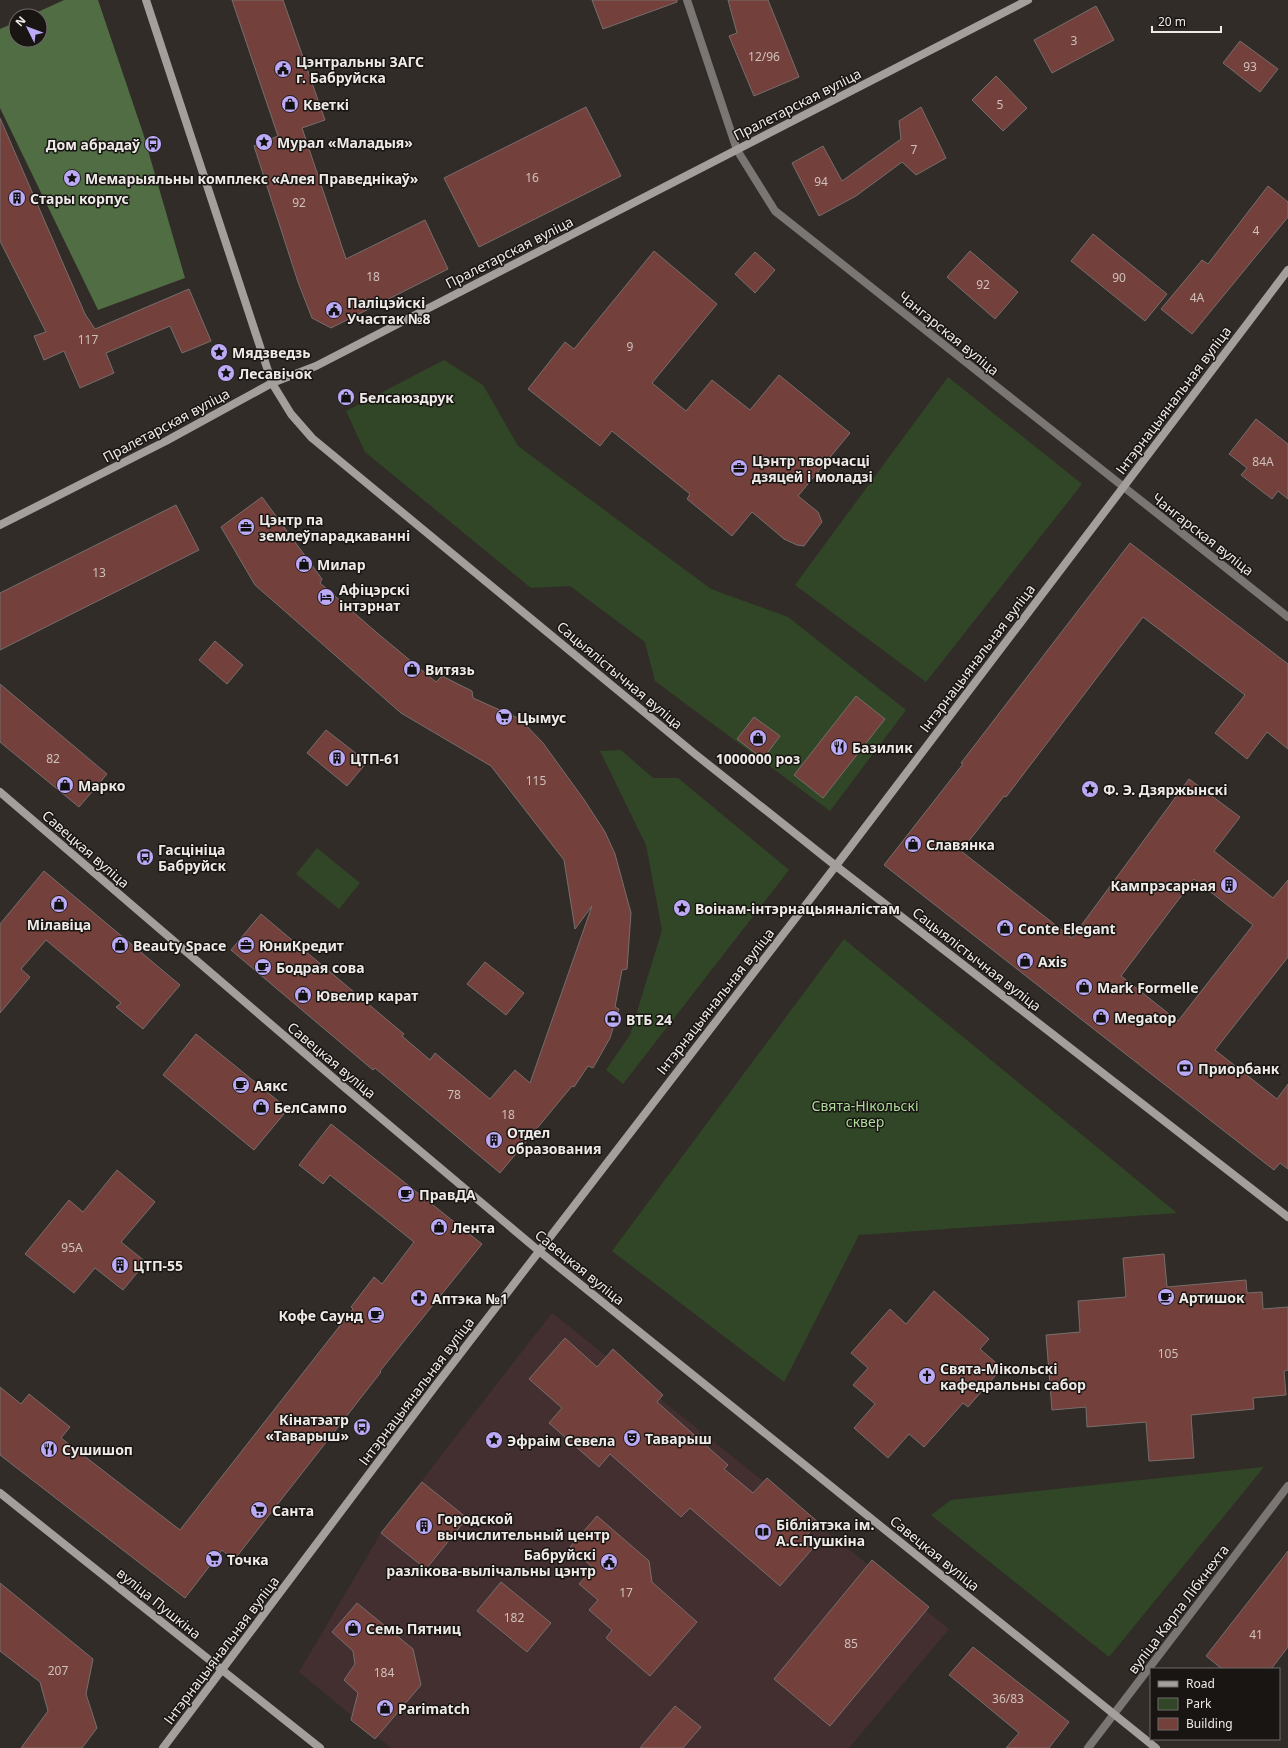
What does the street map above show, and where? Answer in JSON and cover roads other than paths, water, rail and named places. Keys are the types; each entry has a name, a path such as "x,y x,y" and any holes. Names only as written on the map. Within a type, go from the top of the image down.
{"street":[{"name":"Сацыялістычная вуліца","path":"146,0 272,382 291,414 312,438 695,754 836,866 1288,1217"},
{"name":"Чангарская вуліца","path":"687,0 737,150 775,211 1288,617"},
{"name":"Пралетарская вуліца","path":"0,525 166,442 272,382 316,366 1028,0"},
{"name":"Інтэрнацыянальная вуліца","path":"163,1748 433,1389 836,866 1288,270"},
{"name":"Савецкая вуліца","path":"0,792 344,1087 539,1251 1156,1748"},
{"name":"вуліца Карла Лібкнехта","path":"1088,1748 1288,1486"},
{"name":"вуліца Пушкіна","path":"0,1493 320,1748"}],"place":[{"name":"Цэнтральны ЗАГС г. Бабруйска","path":"283,69"},
{"name":"Кветкі","path":"290,104"},
{"name":"Мурал «Маладыя»","path":"264,142"},
{"name":"Дом абрадаў","path":"153,144"},
{"name":"Мемарыяльны комплекс «Алея Праведнікаў»","path":"72,178"},
{"name":"Стары корпус","path":"17,198"},
{"name":"Паліцэйскі Участак №8","path":"334,310"},
{"name":"Мядзведзь","path":"219,352"},
{"name":"Лесавічок","path":"226,373"},
{"name":"Белсаюздрук","path":"346,397"},
{"name":"Цэнтр творчасці дзяцей і моладзі","path":"739,468"},
{"name":"Цэнтр па землеўпарадкаванні","path":"246,527"},
{"name":"Милар","path":"304,564"},
{"name":"Афіцэрскі інтэрнат","path":"326,597"},
{"name":"Витязь","path":"412,669"},
{"name":"Цымус","path":"504,717"},
{"name":"1000000 роз","path":"758,738"},
{"name":"Базилик","path":"839,747"},
{"name":"ЦТП-61","path":"337,758"},
{"name":"Марко","path":"65,785"},
{"name":"Ф. Э. Дзяржынскі","path":"1090,789"},
{"name":"Славянка","path":"913,844"},
{"name":"Гасцініца Бабруйск","path":"145,857"},
{"name":"Кампрэсарная","path":"1229,885"},
{"name":"Мiлавiца","path":"59,904"},
{"name":"Воінам-інтэрнацыяналістам","path":"682,908"},
{"name":"Conte Elegant","path":"1005,928"},
{"name":"Beauty Space","path":"120,945"},
{"name":"ЮниКредит","path":"246,945"},
{"name":"Axis","path":"1025,961"},
{"name":"Бодрая сова","path":"263,967"},
{"name":"Mark Formelle","path":"1084,987"},
{"name":"Ювелир карат","path":"303,995"},
{"name":"Megatop","path":"1101,1017"},
{"name":"ВТБ 24","path":"613,1019"},
{"name":"Приорбанк","path":"1185,1068"},
{"name":"Аякс","path":"241,1085"},
{"name":"БелСампо","path":"261,1107"},
{"name":"Отдел образования","path":"494,1140"},
{"name":"ПравДА","path":"406,1194"},
{"name":"Лента","path":"439,1227"},
{"name":"ЦТП-55","path":"120,1265"},
{"name":"Артишок","path":"1166,1297"},
{"name":"Аптэка №1","path":"419,1298"},
{"name":"Кофе Саунд","path":"376,1315"},
{"name":"Свята-Мікольскі кафедральны сабор","path":"927,1376"},
{"name":"Кінатэатр «Таварыш»","path":"362,1427"},
{"name":"Таварыш","path":"632,1438"},
{"name":"Эфраім Севела","path":"494,1440"},
{"name":"Сушишоп","path":"49,1449"},
{"name":"Санта","path":"259,1510"},
{"name":"Городской вычислительный центр","path":"424,1526"},
{"name":"Бібліятэка ім. А.С.Пушкіна","path":"763,1532"},
{"name":"Точка","path":"214,1559"},
{"name":"Бабруйскі разлікова-вылічальны цэнтр","path":"609,1562"},
{"name":"Семь Пятниц","path":"353,1628"},
{"name":"Parimatch","path":"385,1708"}],"park label":[{"name":"Свята-Нікольскі сквер","path":"865,1114"}]}
